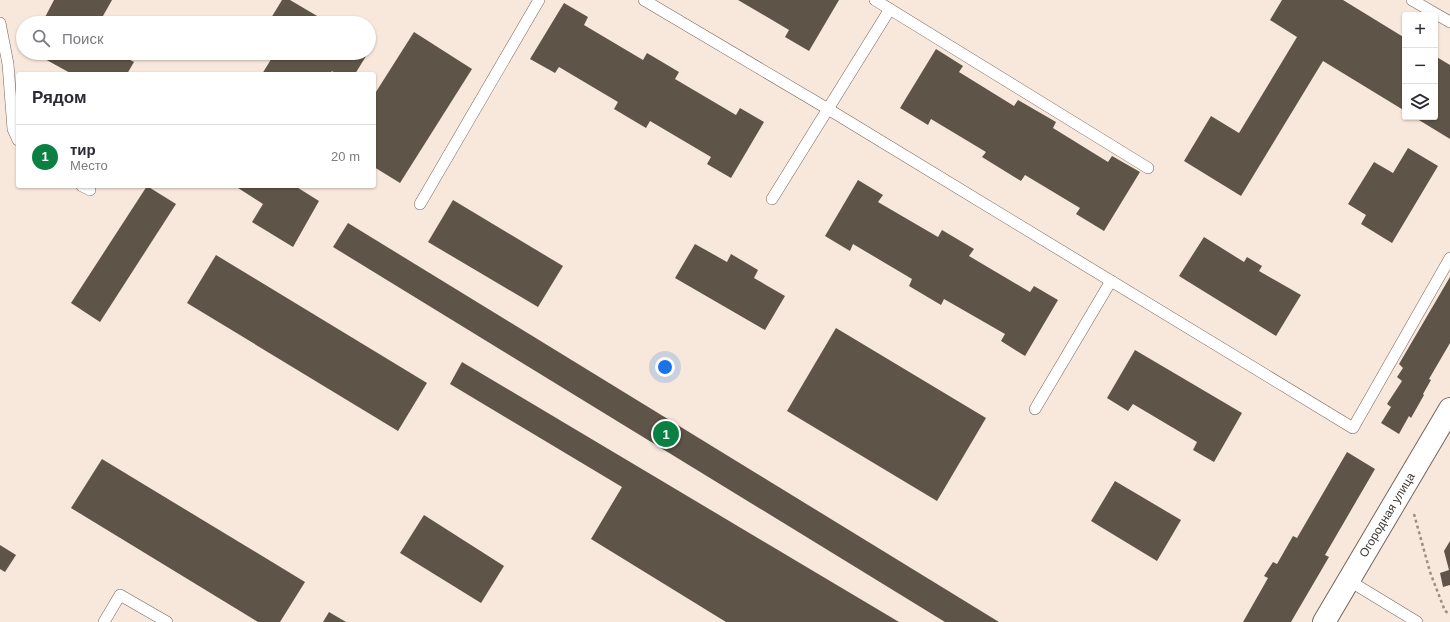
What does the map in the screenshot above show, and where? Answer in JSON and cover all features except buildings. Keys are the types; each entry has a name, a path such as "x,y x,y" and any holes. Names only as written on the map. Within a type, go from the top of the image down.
{"street":[{"name":"Огородная улица","path":"1324,622 1450,409"}],"lane":[{"path":"420,204 539,0"},
{"path":"644,0 828,109 1353,428 1450,258"},
{"path":"875,0 1148,168"},
{"path":"1412,0 1450,22"},
{"path":"772,199 890,9"},
{"path":"0,23 8,64 13,129 16,136"},
{"path":"1035,409 1110,281"},
{"path":"1348,580 1417,622"},
{"path":"104,622 120,595 167,622"}],"path":[{"path":"1405,484 1430,572 1445,611 1450,614"}],"place":[{"name":"тир","path":"666,434"}]}
